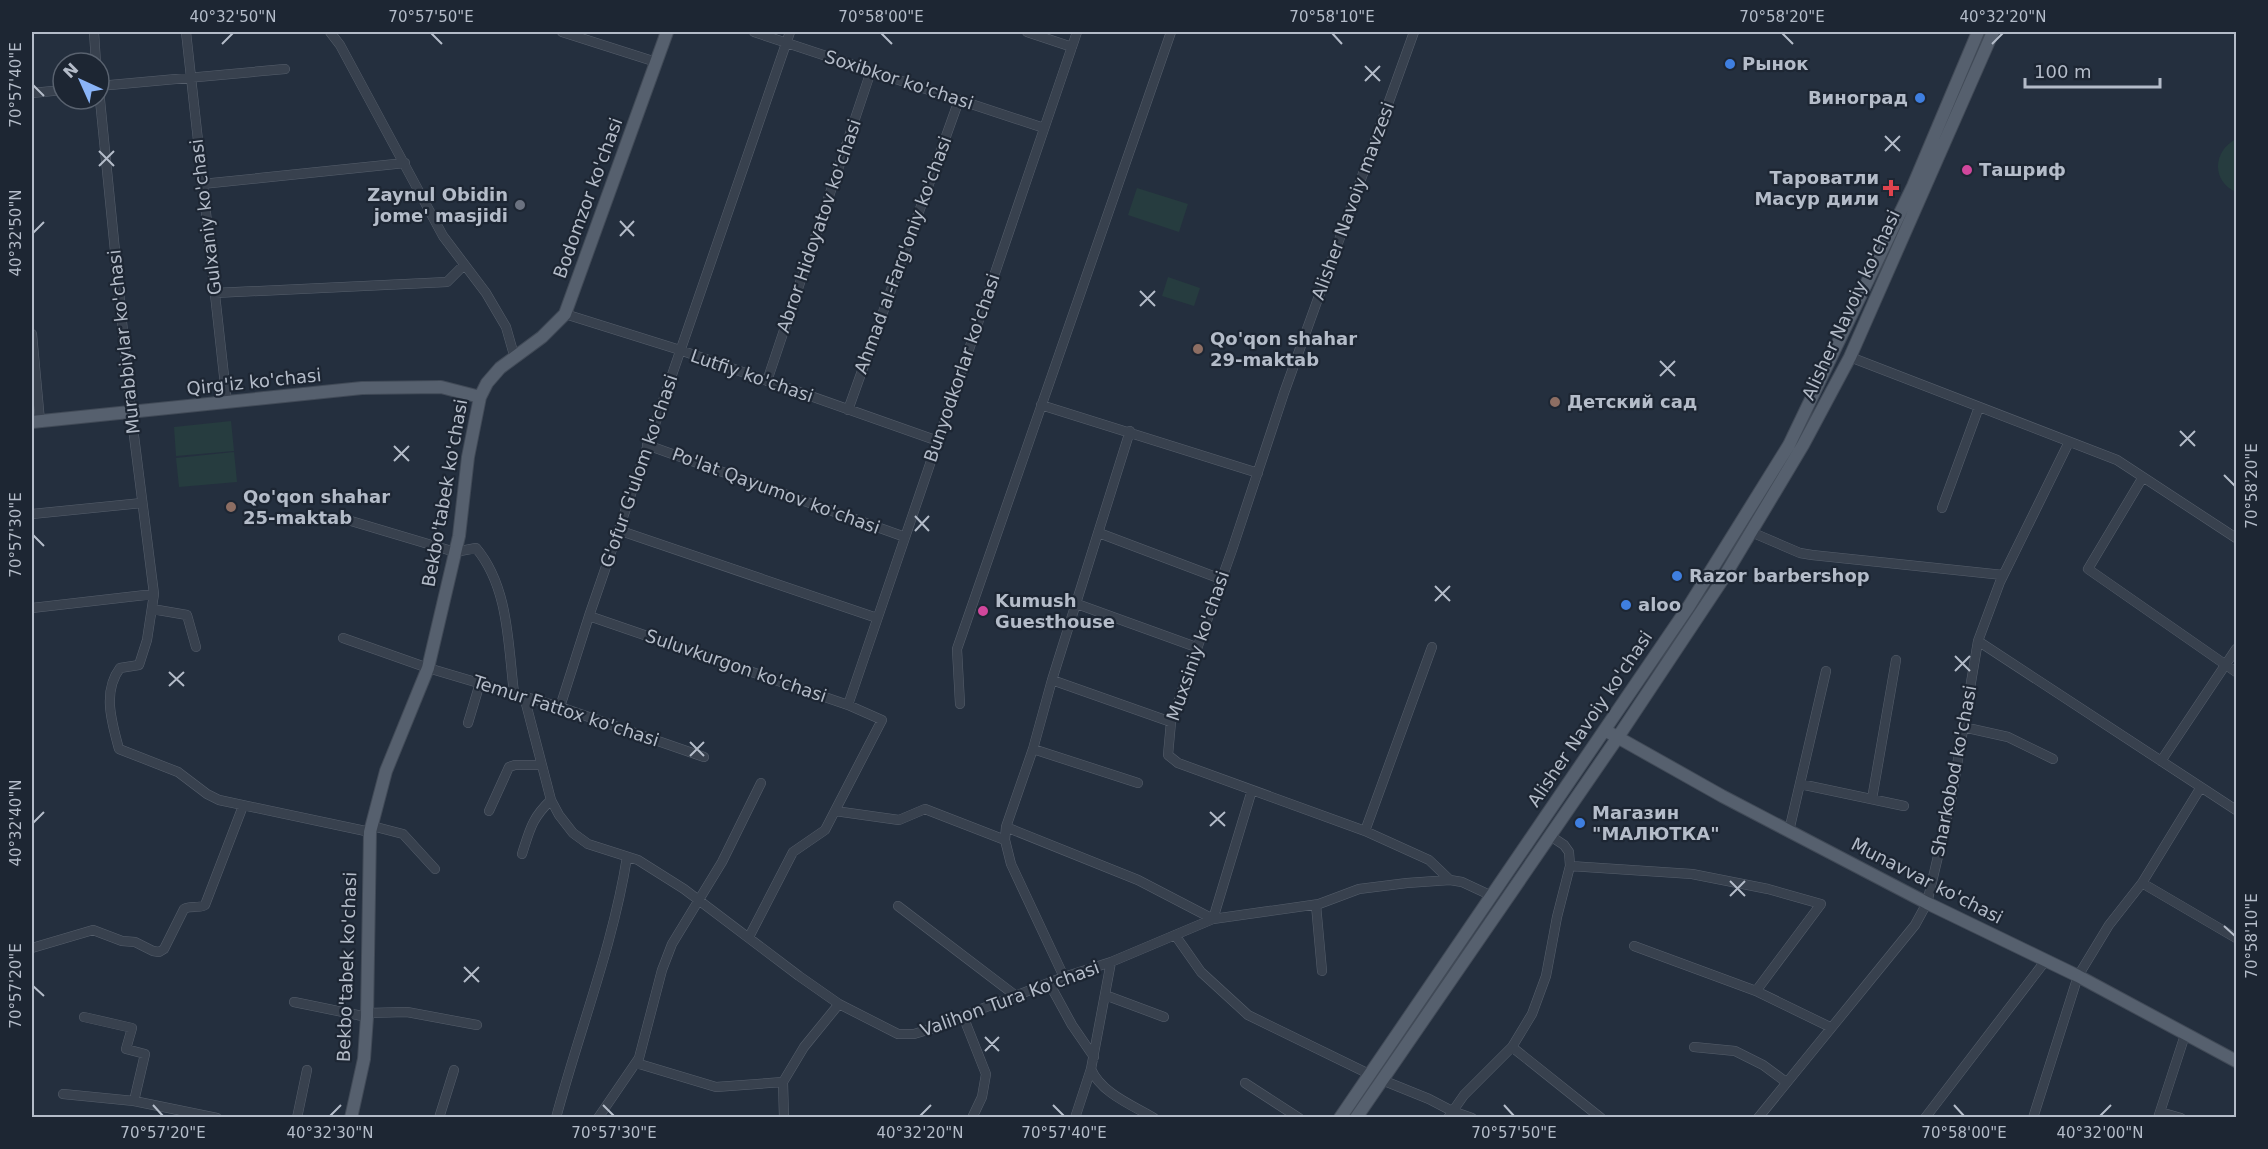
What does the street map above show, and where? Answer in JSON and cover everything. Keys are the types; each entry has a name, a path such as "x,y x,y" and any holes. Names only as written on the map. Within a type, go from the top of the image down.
{"main road":[{"name":"Bodomzor ko'chasi","path":"514,356 542,337 565,314 667,32"},
{"name":"Alisher Navoiy ko'chasi","path":"1340,1118 1689,606 1789,445 1913,186 1978,32"},
{"name":"Alisher Navoiy ko'chasi","path":"1356,1118 1618,737 1721,582 1814,425 1850,357 1993,32"},
{"name":"Bekbo'tabek ko'chasi","path":"351,1118 364,1059 371,829 386,771 428,668 455,552 468,457 480,397 487,383 514,356"},
{"name":"Qirg'iz ko'chasi","path":"36,422 374,388 441,387 480,397"},
{"name":"Munavvar ko'chasi","path":"1604,730 1927,903 2078,976 2236,1061"}],"street":[{"path":"93,32 95,51"},
{"name":"Gulxaniy ko'chasi","path":"186,32 227,403"},
{"path":"330,32 340,45 443,236 486,293 506,327 514,356"},
{"path":"562,32 656,62"},
{"name":"Soxibkor ko'chasi","path":"754,32 1044,128"},
{"name":"G'ofur G'ulom ko'chasi","path":"560,707 618,530 790,32"},
{"path":"1028,32 1072,47"},
{"name":"Bunyodkorlar ko'chasi","path":"848,705 1077,32"},
{"path":"960,704 957,649 1171,32"},
{"name":"Alisher Navoiy mavzesi","path":"1257,473 1414,32"},
{"path":"111,87 285,69"},
{"name":"Abror Hidoyatov ko'chasi","path":"767,381 872,71"},
{"path":"32,93 51,91"},
{"name":"Ahmad al-Farg'oniy ko'chasi","path":"848,410 959,100"},
{"name":"Murabbiylar ko'chasi","path":"101,111 131,412 154,594 147,640 139,665 120,668 111,686 110,714 119,749 178,772 207,794 243,806"},
{"path":"202,184 405,163"},
{"path":"215,293 447,282 464,265"},
{"name":"Lutfiy ko'chasi","path":"565,314 680,350 938,441"},
{"path":"32,334 36,422"},
{"path":"1850,357 2117,460 2236,538"},
{"path":"1041,405 1130,431 1257,473"},
{"path":"1942,508 1979,407"},
{"path":"1064,977 1011,864 1005,840 1006,827 1033,749 1052,680 1130,431"},
{"name":"Sharkobod ko'chasi","path":"1758,1118 1915,925 1927,903 1951,801 1978,641 2003,575 2068,442"},
{"name":"Po'lat Qayumov ko'chasi","path":"647,445 905,537"},
{"name":"Muxsiniy ko'chasi","path":"1257,473 1171,722 1167,755 1178,763 1365,831 1429,860 1450,880"},
{"path":"2143,477 2088,569 2236,672"},
{"path":"32,514 142,503"},
{"path":"351,521 455,552 476,548 484,557 499,591 506,620 514,693"},
{"path":"618,530 878,618"},
{"path":"1751,532 1800,553 2003,575"},
{"path":"1099,533 1221,579"},
{"path":"32,608 154,594"},
{"path":"1077,604 1196,647"},
{"path":"152,609 187,615 196,647"},
{"name":"Suluvkurgon ko'chasi","path":"589,616 848,705 882,720 835,811"},
{"name":"Temur Fattox ko'chasi","path":"343,638 428,668 560,707 704,757"},
{"path":"1978,641 2236,810"},
{"path":"1365,831 1432,647"},
{"path":"2161,761 2236,649"},
{"path":"1872,799 1896,660"},
{"path":"1790,831 1826,671"},
{"path":"1052,680 1171,722"},
{"path":"468,723 480,683"},
{"name":"Valihon Tura Ko'chasi","path":"524,696 551,800 573,833 588,844 638,860 698,899 839,1004 898,1034 914,1034 944,1025 1064,977 1111,962 1213,919 1316,904 1359,889 1450,880 1462,882 1492,896"},
{"path":"1963,727 2008,737 2053,759"},
{"path":"1033,749 1138,783"},
{"path":"489,811 509,767 542,765"},
{"path":"598,1118 636,1062 662,970 672,944 722,862 761,783"},
{"path":"1800,784 1904,806"},
{"path":"2033,1118 2078,976 2109,925 2142,883 2201,787"},
{"path":"1006,827 1138,880 1213,919 1252,790"},
{"path":"522,854 537,813 551,800"},
{"path":"32,948 93,930 122,941 135,942 153,951 159,952 164,949 184,909 200,908 204,905 243,806 403,834 435,869"},
{"path":"749,937 793,852 825,830 835,811 899,820 925,809 1005,840"},
{"path":"1450,1114 1464,1095 1512,1047 1532,1014 1546,976 1557,917 1570,866 1569,852 1549,836"},
{"path":"556,1118 611,933 622,890 627,857"},
{"path":"1570,866 1692,874 1768,889 1821,904 1756,991"},
{"path":"2142,883 2236,938"},
{"path":"1316,904 1322,971"},
{"path":"898,906 1016,996"},
{"path":"1174,935 1201,972 1248,1014 1370,1074"},
{"path":"1634,946 1756,991 1830,1027"},
{"path":"1925,1118 2046,960"},
{"path":"1075,1118 1094,1057 1111,962"},
{"path":"1049,983 1072,1025 1094,1057"},
{"path":"1105,995 1164,1017"},
{"path":"294,1002 367,1015 407,1012 477,1024"},
{"path":"784,1118 783,1082 804,1047 839,1004"},
{"path":"963,1016 986,1074 982,1097 972,1118"},
{"path":"84,1017 132,1028 126,1048 145,1054 134,1101"},
{"path":"2181,1118 2159,1115 2185,1035"},
{"path":"1512,1047 1601,1118"},
{"path":"1694,1047 1735,1051 1763,1065 1786,1082"},
{"path":"636,1062 716,1088 783,1082"},
{"path":"1091,1069 1095,1079 1103,1087 1154,1118"},
{"path":"297,1118 307,1070"},
{"path":"439,1118 454,1070"},
{"path":"1382,1080 1429,1100 1450,1114 1472,1118"},
{"path":"1245,1083 1299,1118"},
{"path":"63,1094 134,1101 217,1118"}],"green space":[{"path":"2236,139 2236,192 2222,181 2218,166 2223,151"},
{"path":"1137,188 1188,204 1179,232 1128,215"},
{"path":"1168,277 1200,288 1194,306 1162,296"},
{"path":"231,421 234,451 176,456 174,427"},
{"path":"234,452 237,482 179,487 176,458"}],"place":[{"name":"Рынок","path":"1730,64"},
{"name":"Виноград","path":"1920,98"},
{"name":"Ташриф","path":"1967,170"},
{"name":"Тароватли Масур дили","path":"1891,188"},
{"name":"Zaynul Obidin jome' masjidi","path":"520,205"},
{"name":"Qo'qon shahar 29-maktab","path":"1198,349"},
{"name":"Детский сад","path":"1555,402"},
{"name":"Qo'qon shahar 25-maktab","path":"231,507"},
{"name":"Razor barbershop","path":"1677,576"},
{"name":"aloo","path":"1626,605"},
{"name":"Kumush Guesthouse","path":"983,611"},
{"name":"Магазин \"МАЛЮТКА\"","path":"1580,823"}]}
